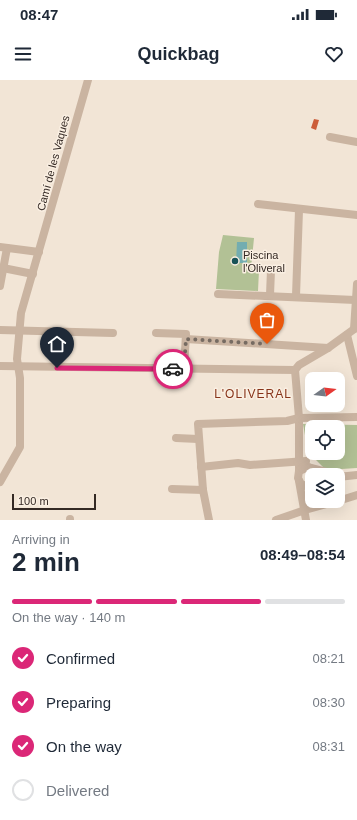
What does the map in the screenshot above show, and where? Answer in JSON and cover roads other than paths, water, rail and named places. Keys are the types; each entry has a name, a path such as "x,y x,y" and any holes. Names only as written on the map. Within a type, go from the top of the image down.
{"street":[{"name":"Camí de les Vaques","path":"0,482 20,446 20,378 17,368 18,330 21,313 88,80"},
{"path":"330,136 357,142"},
{"path":"258,204 299,210 357,215"},
{"path":"296,296 299,210"},
{"path":"0,286 4,247 39,252"},
{"path":"3,268 33,274"},
{"path":"270,295 271,270"},
{"path":"306,466 299,447 295,370 299,365 328,348 356,328 355,300 357,284"},
{"path":"218,294 296,296 355,300"},
{"path":"0,330 113,333"},
{"path":"156,333 186,337 328,348"},
{"path":"347,335 356,370"},
{"path":"184,369 186,337"},
{"path":"0,366 17,368 295,370"},
{"path":"209,520 203,490 198,424 286,421 298,418 357,417"},
{"path":"176,438 198,439"},
{"path":"201,467 238,463 250,465 306,466"},
{"path":"306,466 299,471 299,482 306,520"},
{"path":"345,476 357,475"},
{"path":"299,482 305,486"},
{"path":"172,489 203,490"},
{"path":"345,499 357,495"},
{"path":"276,520 312,508"}],"water":[{"path":"237,242 247,242 247,263 236,263"}],"place":[{"name":"Piscina l'Oliveral","path":"235,261"}],"district":[{"name":"L'OLIVERAL","path":"253,394"}]}
